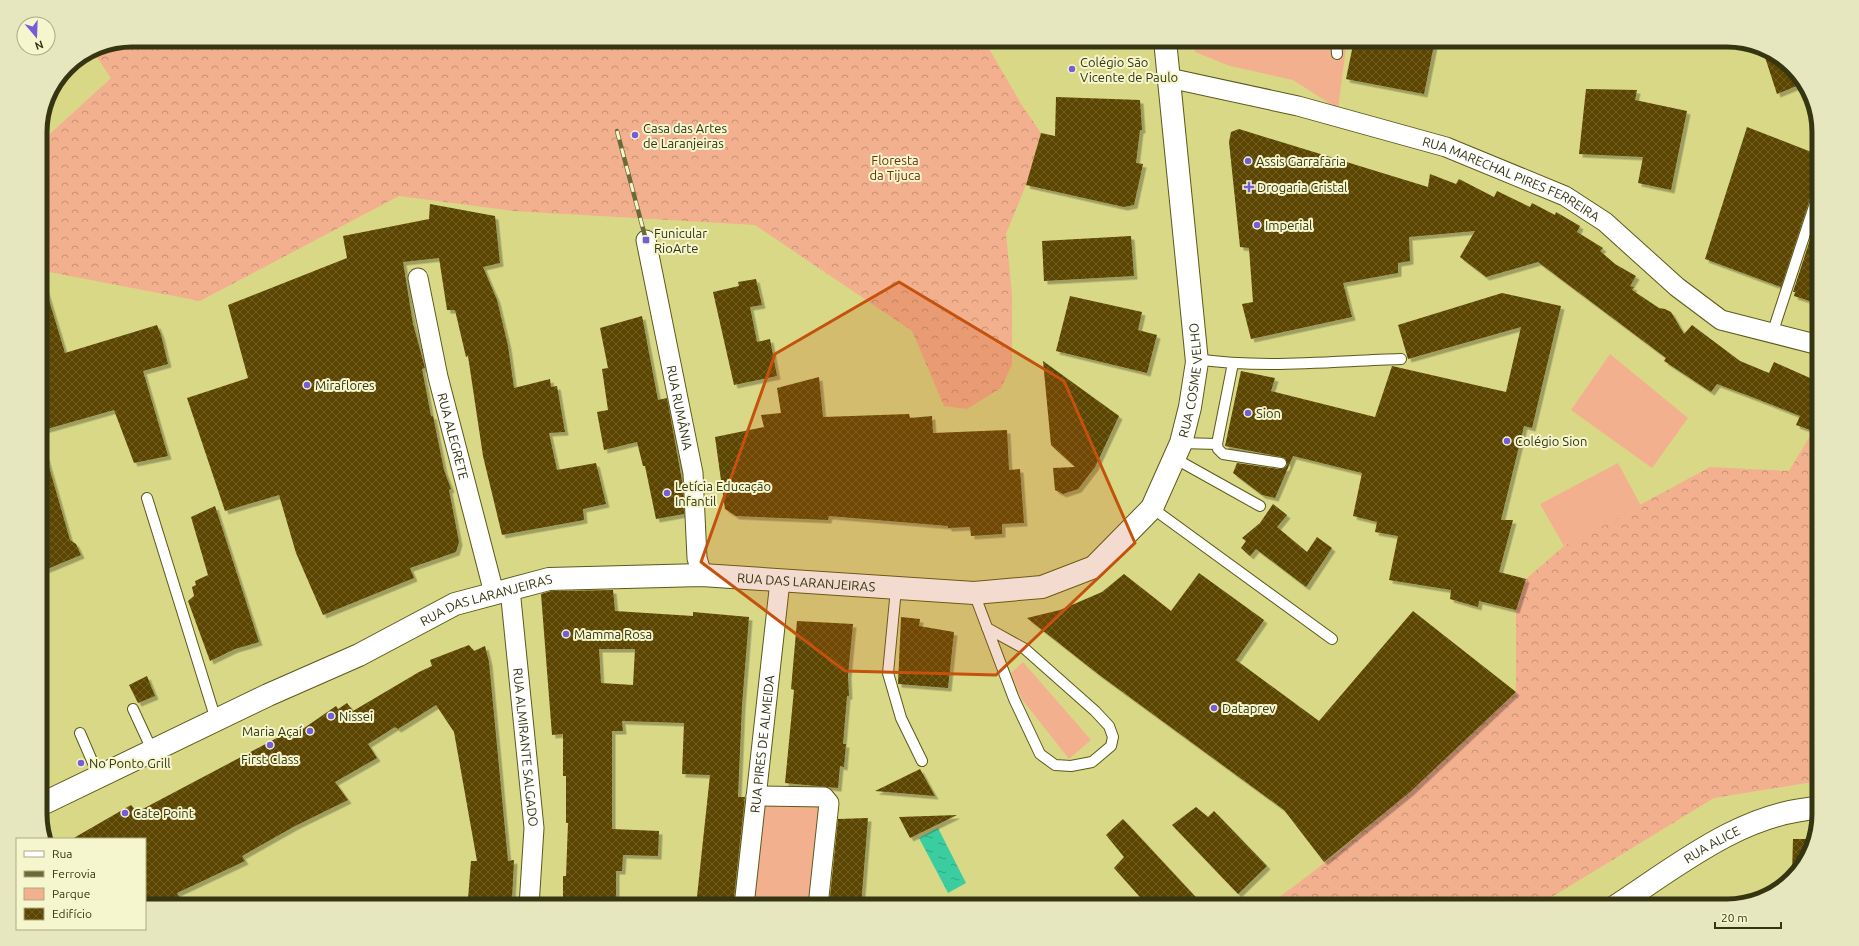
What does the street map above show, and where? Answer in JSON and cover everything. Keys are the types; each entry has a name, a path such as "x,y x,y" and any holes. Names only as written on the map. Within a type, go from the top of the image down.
{"main road":[{"name":"RUA COSME VELHO","path":"974,593 1042,587 1094,567 1152,508 1178,451 1190,407 1196,359 1166,47"},
{"name":"RUA DAS LARANJEIRAS","path":"47,802 152,750 359,655 455,604 549,579 702,575 974,593"},
{"name":"RUA ALICE","path":"1627,899 1704,848 1743,828 1797,809 1812,808"}],"street":[{"name":"RUA MARECHAL PIRES FERREIRA","path":"1170,78 1298,106 1446,147 1565,196 1605,222 1677,288 1721,320 1812,343"},
{"name":"RUA RUMÂNIA","path":"646,240 693,473 697,558 702,575"},
{"name":"RUA ALEGRETE","path":"418,278 438,377 502,591"},
{"name":"RUA PIRES DE ALMEIDA","path":"745,899 780,581"},
{"name":"RUA ALMIRANTE SALGADO","path":"502,591 534,828 529,899"},
{"path":"756,796 824,797 828,800 829,803 819,899"}],"lane":[{"path":"1336,47 1336,54"},
{"path":"1772,334 1812,211"},
{"path":"1196,359 1233,363 1401,359"},
{"path":"1233,363 1217,444 1218,449 1223,454 1281,463"},
{"path":"1178,451 1217,444"},
{"path":"1178,451 1260,506"},
{"path":"147,498 216,720"},
{"path":"1152,508 1332,640"},
{"path":"896,589 888,673 901,718 922,761"},
{"path":"974,593 987,628 1014,699 1040,754 1054,765 1071,766 1092,762 1111,746 1113,737 1109,726 1095,711 1025,649 987,628"},
{"path":"133,709 152,750"},
{"path":"80,733 99,777"}],"highlighted area":[{"path":"899,282 1064,381 1135,543 996,675 845,671 701,562 775,354"}],"green space":[{"name":"Floresta da Tijuca","path":"132,47 988,47 1023,107 1041,133 1026,185 1006,234 1012,294 1012,365 1001,388 967,409 944,406 912,331 755,225 513,211 399,196 200,301 47,273 47,137 111,78 96,55 110,50"},
{"path":"1195,47 1346,47 1338,109 1293,80 1230,66 1195,52"},
{"path":"1610,354 1688,418 1652,468 1571,410"},
{"path":"1812,433 1812,782 1714,798 1548,899 1277,899 1332,857 1395,804 1516,692 1516,609 1526,579 1564,546 1710,467 1789,471"},
{"path":"1618,463 1641,506 1564,546 1540,504"},
{"path":"1023,662 1091,740 1069,759 1021,698 1011,673"},
{"path":"752,801 825,806 816,899 745,899"}],"water":[{"path":"938,828 966,883 948,893 919,838"}],"building":[{"path":"1353,47 1434,47 1424,94 1346,79"},
{"path":"1765,56 1783,68 1798,85 1777,94"},
{"path":"1586,89 1637,90 1635,100 1687,111 1671,190 1638,183 1643,157 1579,154"},
{"path":"1056,97 1140,100 1142,130 1140,130 1136,163 1143,164 1134,205 1124,207 1026,185 1041,133 1055,136"},
{"path":"1747,127 1812,152 1812,192 1781,287 1705,259"},
{"path":"1239,129 1428,187 1430,174 1456,184 1459,179 1494,197 1497,191 1530,207 1532,203 1555,215 1556,212 1580,226 1577,232 1603,248 1600,251 1615,264 1636,276 1630,286 1634,287 1632,290 1659,308 1671,312 1684,334 1692,325 1740,361 1769,373 1774,362 1812,379 1812,431 1796,425 1800,416 1757,399 1717,384 1711,392 1664,361 1666,358 1538,262 1486,277 1460,257 1475,231 1409,237 1410,261 1398,263 1398,273 1343,283 1352,317 1251,339 1242,304 1253,302 1249,248 1240,247 1229,142 1231,132"},
{"path":"430,204 495,216 500,263 483,267 497,300 508,346 514,388 550,379 551,387 557,386 565,432 549,433 557,470 596,463 606,504 583,509 584,520 502,535 483,456 468,356 466,357 455,310 447,310 439,258 403,262 413,324 425,368 422,369 431,416 433,416 444,470 451,489 449,490 459,542 456,552 410,568 414,578 323,615 296,553 279,495 225,511 187,398 248,378 228,305 347,258 343,236 429,219"},
{"path":"1812,234 1812,302 1794,296 1795,292 1793,292"},
{"path":"1131,236 1134,276 1044,281 1042,241"},
{"path":"756,279 762,305 750,307 757,342 770,339 777,376 734,385 713,292 739,286 738,282"},
{"name":"Colégio Sion","path":"1502,293 1561,306 1532,428 1524,426 1501,520 1513,520 1499,572 1526,579 1516,610 1479,601 1478,607 1450,599 1451,590 1389,580 1398,536 1375,532 1377,522 1353,516 1362,473 1293,456 1275,498 1262,495 1233,473 1237,463 1280,469 1286,467 1287,464 1285,458 1282,457 1225,446 1241,371 1275,378 1271,391 1375,417 1392,366 1506,392 1521,327 1408,359 1398,325"},
{"path":"47,294 65,353 157,325 168,364 143,371 168,456 134,463 114,410 47,429"},
{"path":"1070,296 1142,312 1138,330 1157,335 1147,373 1056,351"},
{"path":"642,316 658,400 667,398 683,486 684,514 656,519 645,466 643,466 637,442 604,450 597,412 608,410 602,369 608,368 600,328"},
{"path":"1043,361 1119,416 1095,467 1078,489 1063,494 1055,490 1053,468 1075,467 1051,445"},
{"path":"819,377 823,417 909,414 910,418 932,416 933,433 1007,430 1009,470 1020,469 1024,523 1002,524 1002,534 971,536 970,527 948,528 948,526 829,516 828,520 736,516 725,509 715,437 764,427 761,415 781,413 777,388"},
{"path":"47,460 70,540 76,544 81,555 47,569"},
{"path":"1273,504 1287,515 1277,527 1307,552 1317,537 1332,548 1306,587 1256,549 1250,556 1241,548 1246,541 1242,538 1260,523"},
{"path":"215,506 259,642 235,649 210,661 188,601 194,596 192,587 196,585 195,581 208,575 191,517"},
{"path":"1199,573 1264,620 1236,660 1319,721 1413,611 1516,692 1410,792 1324,862 1284,810 1098,674 1027,618 1060,610 1102,592 1124,574 1171,611"},
{"path":"613,590 615,611 693,616 693,612 749,617 742,705 738,797 745,797 734,899 697,899 710,775 682,774 684,723 622,721 623,731 612,731 612,829 659,831 658,856 623,855 622,871 616,871 616,899 563,899 563,876 566,876 568,823 566,823 566,776 563,776 563,734 552,735 541,594 551,591","holes":["599,649 635,649 633,685 601,683"]},
{"path":"901,617 920,619 919,626 954,632 948,688 898,684"},
{"path":"797,621 853,624 848,675 849,696 847,696 843,744 846,744 844,767 840,766 838,788 785,783 794,690 791,689"},
{"path":"469,645 474,651 485,646 489,662 508,861 514,860 512,899 468,899 471,861 477,861 454,732 436,705 398,729 395,727 368,744 377,758 335,782 348,800 295,826 242,856 245,861 177,893 180,899 146,899 146,838 74,838 131,805 137,812 292,730 294,735 336,706 338,709 347,703 353,711 419,672 432,666 430,660"},
{"path":"147,676 155,696 138,703 129,685"},
{"path":"920,769 935,796 875,791"},
{"path":"1196,807 1208,817 1214,811 1267,866 1238,894 1172,825"},
{"path":"957,815 910,838 899,817"},
{"path":"868,818 862,899 830,899 838,819"},
{"path":"1123,819 1197,899 1142,899 1114,868 1124,857 1106,835"},
{"path":"1793,839 1808,839 1798,861 1792,868"}],"railway":[{"path":"617,131 646,240"}],"place":[{"name":"Colégio São Vicente de Paulo","path":"1072,69"},
{"name":"Casa das Artes de Laranjeiras","path":"635,135"},
{"name":"Assis Garrafaria","path":"1248,161"},
{"name":"Drogaria Cristal","path":"1249,187"},
{"name":"Imperial","path":"1257,225"},
{"name":"Funicular RioArte","path":"646,240"},
{"name":"Miraflores","path":"307,385"},
{"name":"Sion","path":"1248,413"},
{"name":"Colégio Sion","path":"1507,441"},
{"name":"Letícia Educação Infantil","path":"667,493"},
{"name":"Mamma Rosa","path":"566,634"},
{"name":"Dataprev","path":"1214,708"},
{"name":"Nissei","path":"331,716"},
{"name":"Maria Açaí","path":"310,731"},
{"name":"First Class","path":"270,745"},
{"name":"No Ponto Grill","path":"81,763"},
{"name":"Cate Point","path":"125,813"}]}
